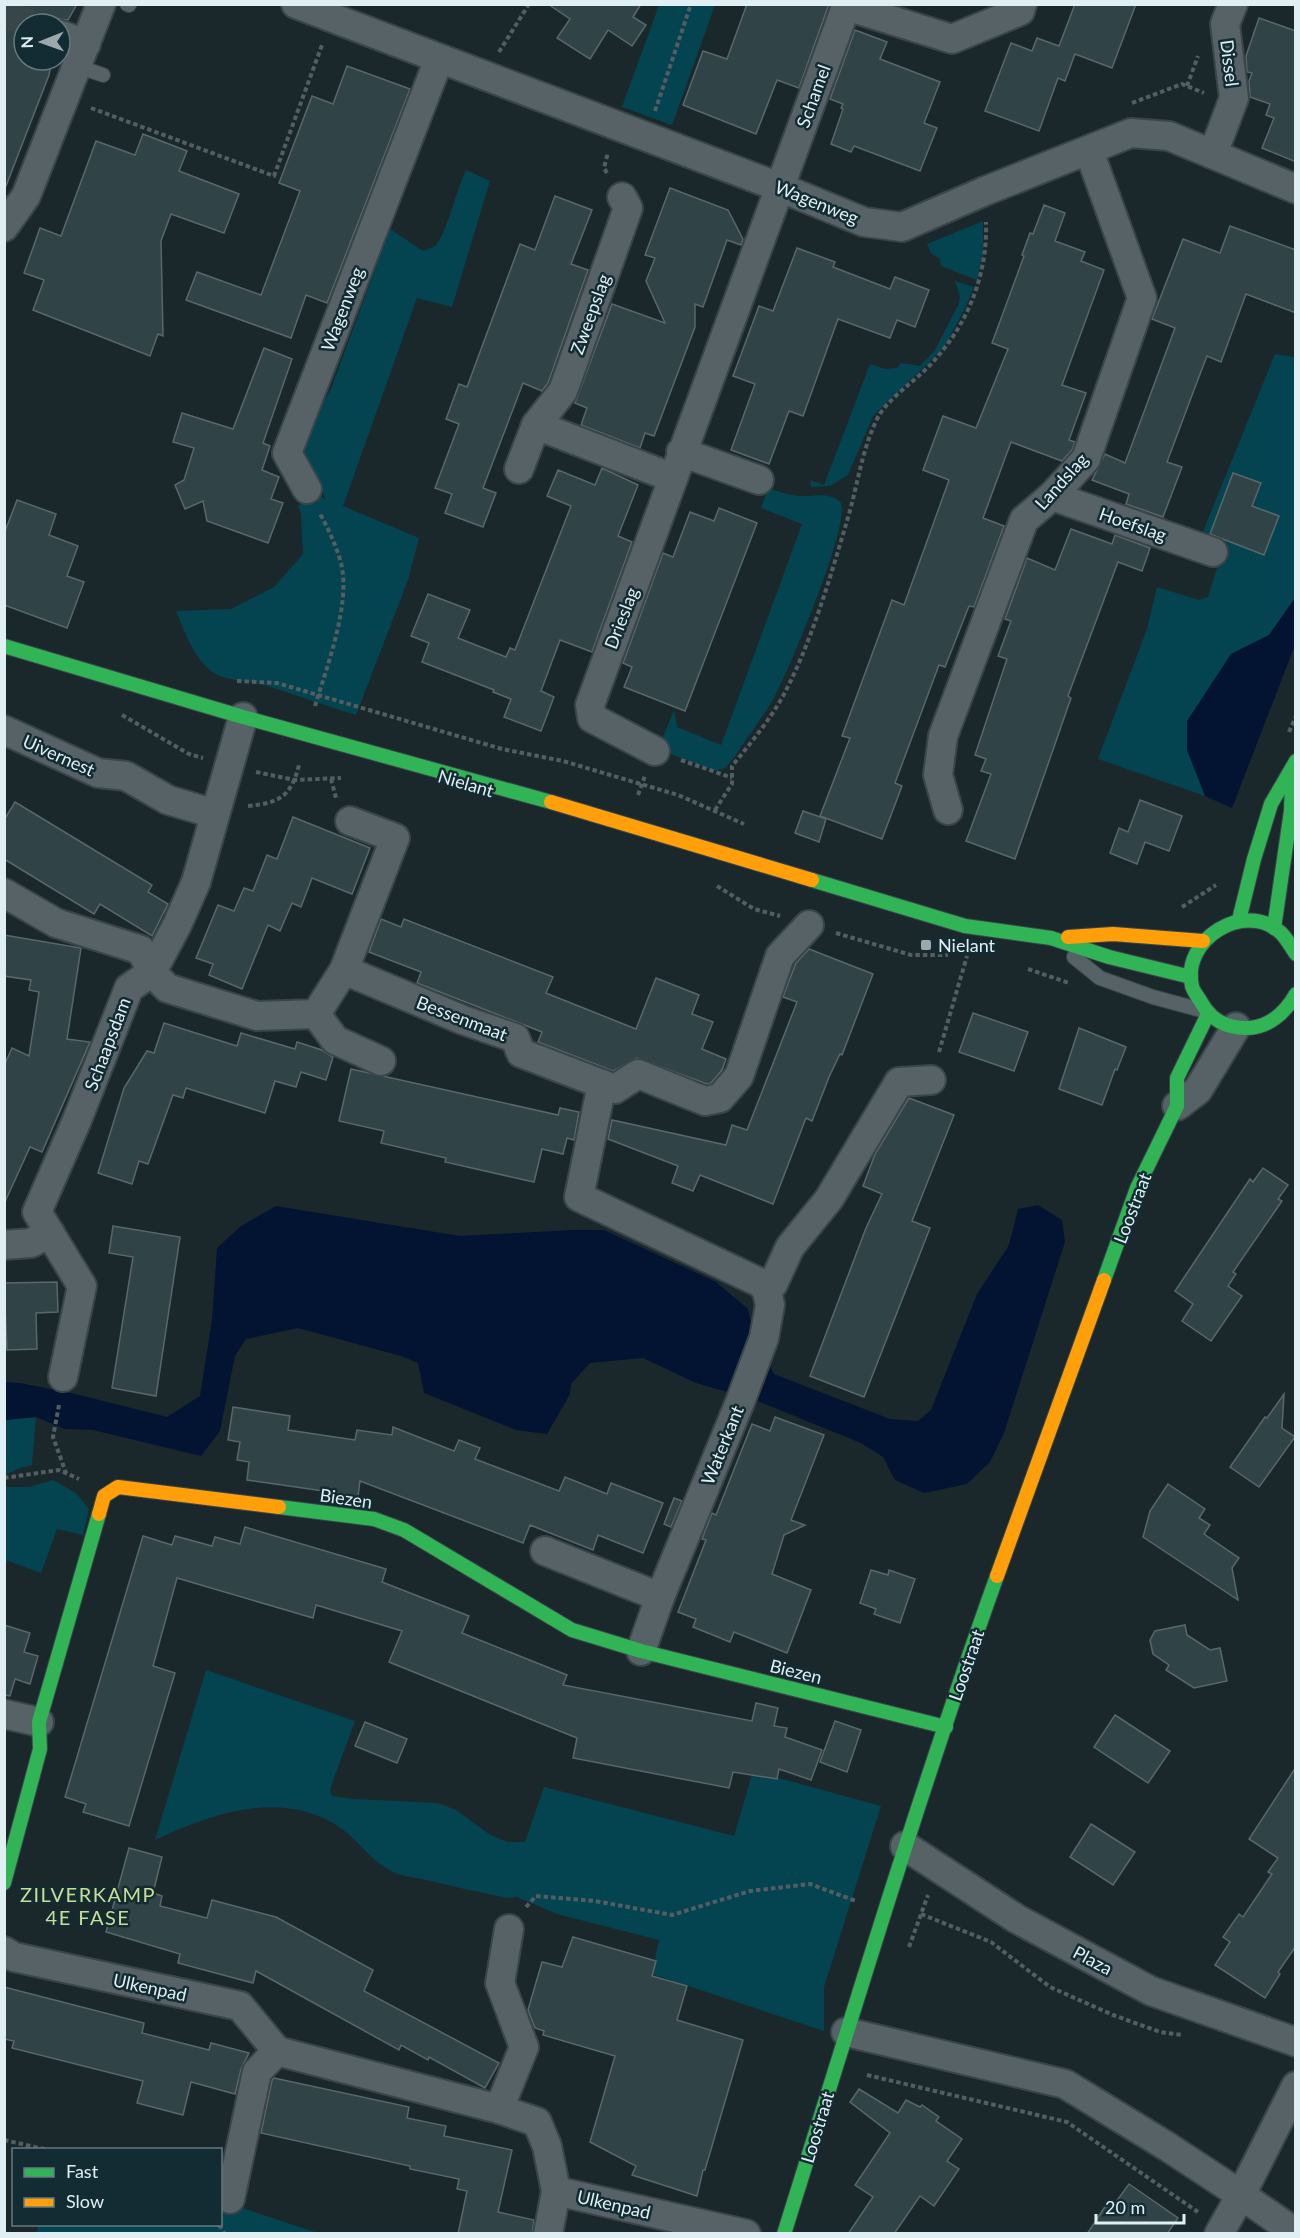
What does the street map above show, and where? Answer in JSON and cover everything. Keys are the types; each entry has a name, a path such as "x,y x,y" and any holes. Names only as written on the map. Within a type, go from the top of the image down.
{"street":[{"path":"4,227 26,196 101,4"},
{"path":"847,5 952,39 1020,10 1022,4"},
{"name":"Dissel","path":"1213,154 1234,98 1225,24 1233,4"},
{"name":"Schamel","path":"779,187 847,5"},
{"name":"Wagenweg","path":"311,9 779,187 864,222 902,227 985,191 1131,134 1169,136 1296,189"},
{"name":"Wagenweg","path":"307,489 287,453 439,58"},
{"name":"Landslag","path":"948,810 938,775 942,736 1024,520 1052,496 1086,459 1142,298 1089,151"},
{"name":"Drieslag","path":"655,751 592,718 590,705 779,187"},
{"name":"Zweepslag","path":"519,469 536,425 563,391 628,208 622,197"},
{"path":"536,425 677,465 759,480"},
{"name":"Hoefslag","path":"1052,496 1214,552"},
{"name":"Nielant","path":"4,646 243,717 581,810 965,926 1052,938 1109,957 1191,977"},
{"name":"Schaapsdam","path":"63,1377 82,1286 37,1212 77,1120 129,988 152,972 177,925 196,882 243,717"},
{"name":"Uivernest","path":"4,730 98,773 126,776 168,800 215,814"},
{"path":"1239,920 1271,804 1294,766"},
{"path":"1274,928 1291,810 1294,766"},
{"path":"316,1014 344,970 394,838 350,821"},
{"path":"4,893 56,923 141,950 152,972 167,988 257,1016 316,1014"},
{"path":"1296,954 1288,941 1274,928 1257,921 1239,920 1215,929 1203,941 1194,958 1191,977 1195,994 1208,1013 1221,1022 1236,1027 1256,1027 1274,1020 1288,1007 1296,994"},
{"name":"Bessenmaat","path":"344,970 463,1020 515,1038 521,1053 615,1089 638,1074 705,1101 720,1098 739,1076 780,956 809,925"},
{"name":"Nielant","path":"1052,938 1113,934 1203,941"},
{"name":"Loostraat","path":"784,2234 846,2032 964,1668 1137,1188 1177,1106 1177,1078 1208,1013"},
{"path":"316,1014 335,1040 381,1061"},
{"name":"Loostraat","path":"1177,1106 1198,1090 1236,1027"},
{"path":"602,1084 579,1197 761,1284 767,1291 773,1284 790,1247 830,1199 899,1082 931,1080"},
{"path":"4,1245 31,1243 50,1233"},
{"name":"Waterkant","path":"641,1650 764,1338 771,1305 767,1291"},
{"name":"Biezen","path":"110,1492 118,1487 374,1519 404,1530 572,1630 641,1650 946,1727"},
{"path":"4,1883 40,1749 39,1722 104,1496 110,1492"},
{"path":"545,1551 660,1597"},
{"path":"4,1714 39,1722"},
{"name":"Plaza","path":"906,1846 1017,1918 1151,1991 1296,2042"},
{"path":"499,2109 525,2047 500,1983 509,1929"},
{"name":"Ulkenpad","path":"4,1951 14,1957 240,2006 277,2051 499,2109 537,2122 547,2146 556,2191 746,2234"},
{"path":"846,2032 1065,2084 1168,2146 1296,2233"},
{"path":"230,2199 257,2072 277,2051"},
{"path":"1221,2231 1296,2085"},
{"path":"548,2234 556,2191"}],"lane":[{"path":"1052,938 1100,978 1208,1013"}],"path":[{"path":"484,76 529,4"},
{"path":"646,137 692,4"},
{"path":"65,99 274,176 311,9"},
{"path":"616,125 603,168 622,197"},
{"path":"715,810 732,784 732,766 754,740 782,697 805,650 848,520 862,457 880,415 942,354 970,305 979,283 987,239 985,191"},
{"path":"215,814 269,804 288,794 295,780 339,626 342,565 332,537 307,489"},
{"path":"117,712 189,754 230,767 295,780 342,778"},
{"path":"708,880 754,909 910,955 976,956"},
{"path":"1174,912 1221,882"},
{"path":"931,1080 967,955"},
{"path":"1026,968 1080,987"},
{"path":"53,1437 67,1473"},
{"path":"4,1478 59,1470 110,1492"},
{"path":"509,1929 536,1896 595,1901 672,1915 750,1891 810,1884 885,1911"},
{"path":"861,2074 1067,2122 1221,2231"},
{"path":"4,2140 39,2148"}],"shaded area":[{"path":"659,5 715,5 672,125 622,107"},
{"path":"466,170 490,181 452,307 417,298 343,506 419,538 408,580 356,715 264,685 220,676 201,661 176,611 231,609 274,587 303,554 301,514 298,506 314,494 326,499 304,456 308,428 331,389 390,229 423,251 435,246 444,230"},
{"path":"983,221 983,253 977,280 941,266 940,259 931,253 927,244"},
{"path":"955,281 974,287 944,348 873,416 848,475 830,486 811,487 810,480 824,485 870,364 885,369 897,368 901,363 920,366 935,350 959,303 960,296"},
{"path":"1275,354 1295,357 1295,598 1269,635 1231,654 1188,751 1205,796 1098,759 1147,629 1157,587 1199,600 1208,597 1223,548 1200,539"},
{"path":"768,488 796,496 832,497 841,503 841,517 828,567 774,698 733,759 725,768 715,771 658,749 674,710 677,727 721,745 802,524 761,508"},
{"path":"1295,598 1295,645 1232,808 1205,796 1187,750 1187,721 1231,654 1269,635"},
{"path":"1038,1205 1062,1220 1065,1242 1004,1433 990,1462 967,1484 924,1493 895,1480 883,1457 861,1443 755,1400 696,1383 643,1358 590,1363 571,1384 570,1394 547,1434 516,1430 424,1393 418,1363 401,1356 298,1328 246,1339 235,1356 220,1431 201,1456 93,1430 64,1429 36,1417 5,1420 4,1382 71,1393 167,1417 200,1396 212,1320 217,1248 241,1226 276,1206 460,1236 604,1230 716,1282 748,1309 752,1326 774,1374 890,1419 918,1421 931,1410 977,1294 1009,1245 1018,1209"},
{"path":"36,1417 32,1465 5,1475 4,1420"},
{"path":"53,1480 76,1493 89,1509 83,1535 57,1529 41,1573 5,1560 5,1487 29,1487"},
{"path":"206,1670 355,1721 330,1789 332,1796 438,1803 456,1810 489,1834 507,1842 525,1842 544,1787 734,1836 753,1771 881,1806 824,1987 824,2031 652,1974 659,1940 557,1914 517,1897 507,1898 395,1873 377,1862 342,1829 320,1817 296,1810 273,1807 224,1814 155,1840"},
{"path":"222,2201 318,2233 37,2234 38,2226 222,2226"}],"building":[{"path":"4,4 77,4 72,13 12,12 12,72 50,72 6,186 4,186"},
{"path":"548,4 641,4 633,17 646,25 632,46 608,30 590,59 557,38 570,19"},
{"path":"747,4 829,4 799,88 777,80 756,134 683,105 703,51 727,59"},
{"path":"1075,4 1136,4 1112,68 1075,54 1065,81 1058,78 1039,131 985,111 1011,43 1032,51 1037,38 1059,46"},
{"path":"1259,18 1296,31 1296,162 1262,148 1274,118 1266,115 1270,104 1250,97 1249,81 1252,73 1247,72 1246,56"},
{"path":"855,30 887,42 880,59 940,82 924,123 937,128 920,171 854,146 851,152 831,144 843,104 830,99"},
{"path":"347,66 410,89 327,303 306,295 291,338 186,300 197,272 261,295 300,191 279,183 312,96 333,104"},
{"path":"143,134 187,151 179,171 239,194 224,233 171,214 161,241 163,336 158,334 150,356 33,310 44,280 24,273 40,228 61,236 96,141 135,155"},
{"path":"670,188 728,210 743,239 741,245 727,240 703,307 695,304 695,327 654,436 645,433 640,448 581,425 587,408 575,403 612,304 665,323 646,281 655,258 645,255"},
{"path":"555,196 592,210 571,264 588,270 548,383 542,391 523,383 483,488 496,493 483,527 445,513 452,494 435,488 459,424 446,419 459,384 467,387 520,244 535,250"},
{"path":"1044,205 1065,213 1055,241 1085,252 1081,261 1104,270 1062,385 1086,393 1069,440 1075,442 1072,450 1062,461 1011,442 983,518 1004,526 974,607 969,606 945,667 939,665 895,783 902,786 882,839 820,816 850,738 842,736 892,600 904,605 949,480 923,470 943,416 976,428 1008,349 992,343 1024,256 1022,255 1030,233 1033,234"},
{"path":"1230,226 1296,250 1296,313 1246,294 1221,362 1207,356 1167,462 1182,467 1163,517 1126,504 1129,494 1092,480 1105,454 1125,463 1175,328 1152,319 1183,239 1220,253"},
{"path":"797,248 835,262 833,267 890,289 895,277 929,290 915,327 897,320 890,338 838,319 803,416 789,411 769,464 731,450 755,384 733,376 759,306 773,311"},
{"path":"264,348 292,359 263,443 270,446 262,470 279,477 271,499 283,503 268,543 207,521 203,501 185,509 175,485 184,480 194,448 173,442 182,413 233,429"},
{"path":"602,468 638,485 618,536 632,542 592,652 560,640 541,691 554,697 541,731 504,717 511,699 422,662 429,643 411,636 428,594 470,610 458,638 506,657 510,648 515,650 571,506 547,496 558,470 595,485"},
{"path":"1233,473 1261,483 1252,506 1279,516 1264,555 1210,534"},
{"path":"17,500 56,514 49,535 78,546 67,576 84,582 67,628 4,605 4,534"},
{"path":"719,508 757,523 685,711 624,687 632,667 623,663 663,553 673,557 690,512 714,521"},
{"path":"1071,529 1112,544 1115,535 1150,548 1142,571 1118,562 1068,696 1071,698 1015,859 966,841 991,774 981,771 986,759 975,755 1007,659 998,656 1011,621 1005,619 1027,558 1055,570"},
{"path":"1140,800 1182,816 1169,851 1145,842 1137,864 1110,853 1119,828 1128,832"},
{"path":"15,802 152,885 148,892 168,904 152,936 100,904 94,914 4,859 4,820"},
{"path":"803,811 826,819 819,842 795,833"},
{"path":"293,817 370,848 352,894 312,878 301,907 292,903 280,931 268,925 242,989 209,975 213,964 196,958 218,905 234,911 244,888 253,891 267,855 277,859"},
{"path":"381,919 401,927 404,919 553,977 546,993 636,1029 656,978 699,995 692,1014 713,1022 702,1049 726,1059 722,1070 711,1083 707,1084 637,1058 613,1071 538,1042 542,1032 417,983 421,972 369,952"},
{"path":"4,935 81,948 67,1039 90,1042 42,1152 30,1147 4,1204 4,1066 12,1048 29,1056 39,992 29,990 31,980 4,976"},
{"path":"809,949 873,974 842,1055 840,1054 829,1077 812,1121 806,1118 773,1204 700,1175 693,1191 672,1183 678,1166 608,1139 612,1120 726,1145 732,1125 747,1130 797,1002 783,997 796,963"},
{"path":"973,1013 1028,1032 1014,1071 959,1052"},
{"path":"164,1023 237,1046 241,1033 295,1049 297,1042 322,1050 333,1057 326,1080 301,1072 296,1087 275,1081 265,1113 186,1088 183,1098 173,1095 148,1164 139,1161 132,1184 98,1173 124,1088 147,1051 154,1053"},
{"path":"1079,1028 1126,1047 1102,1105 1059,1089"},
{"path":"351,1069 558,1115 560,1108 579,1112 574,1140 567,1138 563,1154 542,1149 534,1182 445,1162 446,1158 381,1143 384,1131 339,1121"},
{"path":"909,1098 954,1115 912,1221 930,1228 864,1397 810,1376 866,1228 882,1194 863,1186 875,1154"},
{"path":"1263,1168 1288,1185 1278,1199 1282,1201 1233,1272 1236,1274 1228,1286 1242,1296 1211,1341 1182,1321 1193,1304 1175,1291 1250,1179 1253,1182"},
{"path":"113,1226 180,1237 156,1396 112,1388 133,1257 109,1253"},
{"path":"57,1282 58,1312 36,1313 37,1349 7,1350 4,1283"},
{"path":"1284,1394 1282,1428 1295,1437 1259,1487 1230,1467"},
{"path":"233,1407 290,1416 288,1430 355,1440 357,1430 392,1435 393,1427 454,1451 459,1440 480,1448 475,1459 559,1491 565,1477 607,1494 611,1483 663,1503 643,1553 598,1535 593,1550 530,1525 523,1543 360,1481 358,1496 247,1480 249,1462 237,1460 240,1442 228,1440"},
{"path":"775,1417 824,1435 791,1520 805,1525 784,1535 772,1574 811,1590 787,1653 734,1632 730,1642 693,1627 696,1619 678,1612 706,1540 702,1539 712,1513 716,1515 752,1424 770,1431"},
{"path":"1168,1484 1205,1509 1199,1518 1210,1525 1204,1534 1239,1558 1232,1568 1238,1600 1143,1537 1150,1511"},
{"path":"674,1498 682,1501 671,1527 664,1524"},
{"path":"245,1527 386,1569 382,1582 469,1616 462,1633 567,1675 563,1685 752,1721 756,1703 778,1708 774,1726 787,1728 785,1737 822,1750 811,1780 779,1769 777,1779 733,1772 729,1788 573,1758 577,1738 389,1662 402,1631 316,1605 313,1618 177,1578 153,1666 175,1673 129,1826 83,1812 86,1804 65,1797 143,1536 172,1545 175,1536 212,1546 215,1537 240,1544"},
{"path":"871,1570 888,1575 889,1570 915,1579 900,1623 874,1614 876,1609 860,1603"},
{"path":"4,1625 30,1633 24,1652 38,1656 30,1684 15,1679 10,1696 4,1695"},
{"path":"1185,1625 1187,1635 1210,1650 1220,1648 1227,1681 1194,1688 1166,1670 1169,1665 1153,1654 1150,1640 1155,1631"},
{"path":"1115,1715 1170,1751 1148,1783 1094,1747"},
{"path":"835,1721 861,1730 847,1772 820,1762"},
{"path":"365,1722 407,1739 397,1763 355,1746"},
{"path":"1296,1767 1296,1946 1278,1972 1280,1974 1265,1998 1215,1965 1230,1942 1223,1937 1239,1914 1243,1917 1272,1874 1268,1872 1278,1858 1249,1839"},
{"path":"1091,1824 1135,1852 1113,1885 1070,1857"},
{"path":"129,1848 162,1857 153,1893 162,1896 160,1906 207,1918 212,1900 276,1917 373,1970 364,1991 499,2063 485,2088 429,2057 428,2060 401,2045 399,2050 256,1971 253,1983 178,1963 180,1954 106,1932"},
{"path":"573,1937 656,1961 652,1976 687,1986 677,2020 743,2040 697,2196 632,2175 636,2166 590,2142 615,2056 543,2035 544,2031 535,2028 528,2010 542,1962 562,1967"},
{"path":"4,1987 144,2023 142,2033 209,2050 211,2043 249,2053 241,2069 235,2094 191,2082 183,2115 137,2103 143,2081 12,2048 14,2041 4,2039"},
{"path":"274,2078 409,2107 407,2118 446,2126 444,2136 512,2150 498,2212 534,2220 532,2234 458,2234 467,2191 457,2189 459,2179 261,2133"},
{"path":"859,2089 898,2113 906,2100 920,2107 922,2105 939,2117 936,2121 962,2139 947,2161 959,2169 934,2206 920,2196 894,2234 848,2234 873,2197 855,2185 890,2133 850,2102"},
{"path":"1129,2184 1178,2218 1167,2234 1087,2234 1108,2202 1113,2206"}],"tunnel":[{"path":"4,14 12,17"}],"traffic: fast":[{"path":"4,646 243,717 551,802"},
{"path":"1239,920 1271,804 1296,761"},
{"path":"1274,928 1291,811 1292,781"},
{"path":"812,880 965,926 1051,938 1109,957 1191,977"},
{"path":"1296,954 1280,932 1265,923 1250,920 1233,923 1218,930 1206,940 1196,954 1191,969 1193,988 1205,1008 1214,1018 1232,1026 1246,1028 1269,1022 1287,1007 1296,994"},
{"path":"1104,1280 1137,1188 1177,1106 1177,1078 1208,1014"},
{"path":"279,1507 374,1519 404,1530 572,1630 641,1651 946,1727"},
{"path":"4,1883 40,1749 39,1722 99,1514"},
{"path":"784,2234 914,1822 997,1576"}],"traffic: slow":[{"path":"551,802 812,880"},
{"path":"1068,937 1113,934 1203,941"},
{"path":"997,1576 1104,1280"},
{"path":"99,1514 104,1496 118,1487 279,1507"}],"place":[{"name":"Nielant","path":"926,945"}],"district":[{"name":"ZILVERKAMP 4E FASE","path":"88,1906"}]}
